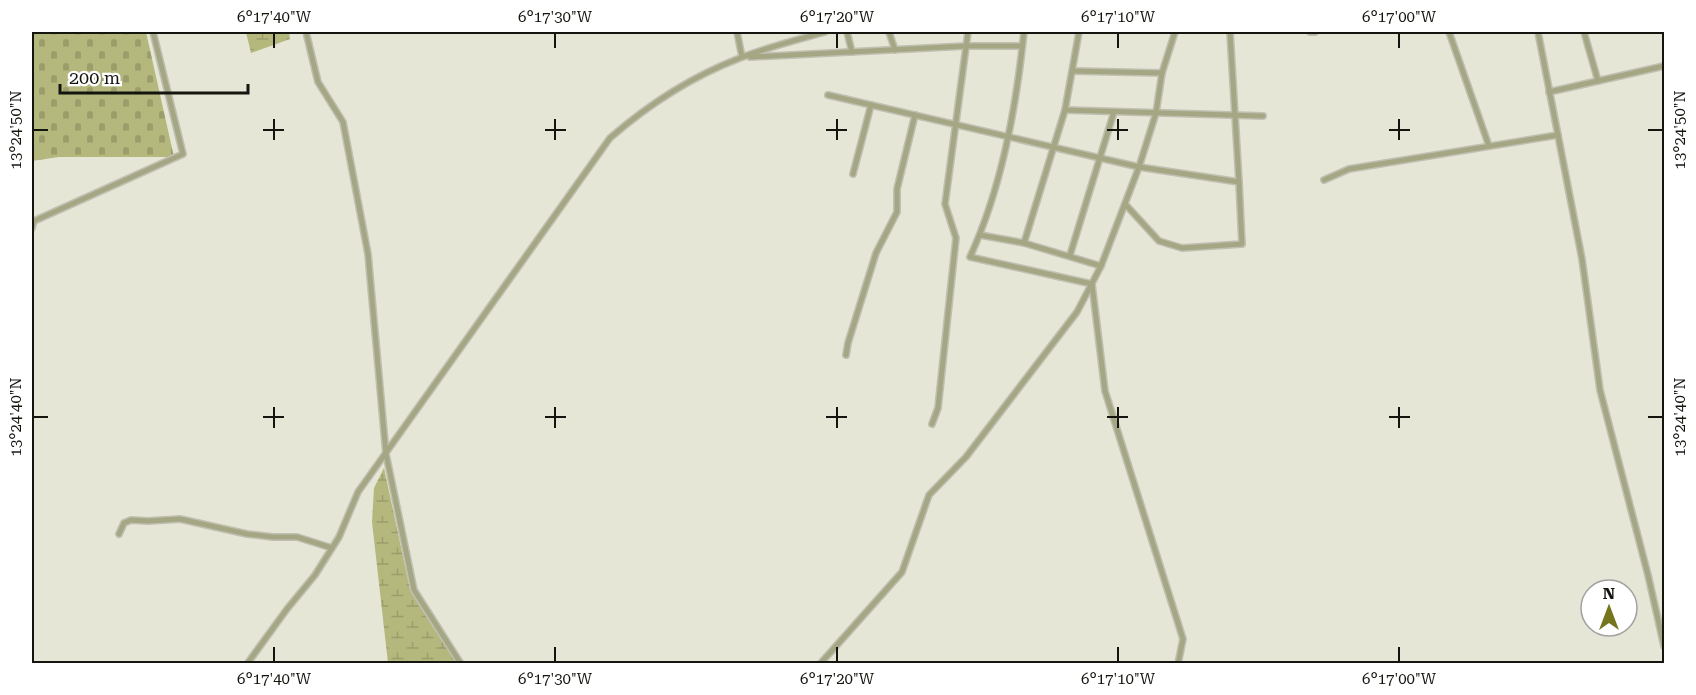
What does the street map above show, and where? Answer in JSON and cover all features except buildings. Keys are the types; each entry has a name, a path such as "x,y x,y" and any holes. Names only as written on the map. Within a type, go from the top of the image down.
{"street":[{"path":"32,228 34,221 183,154 153,32"},
{"path":"306,32 318,82 343,122 354,177 368,254 386,454 414,590 460,663"},
{"path":"737,32 742,57"},
{"path":"247,663 315,575 339,537 358,492 610,138 638,114 703,75 742,57 825,32"},
{"path":"847,32 852,52"},
{"path":"889,32 895,50"},
{"path":"932,424 938,408 954,267 956,238 945,204 968,32"},
{"path":"1024,32 1009,139 980,235 970,257 1092,284"},
{"path":"1024,243 1065,110 1079,32"},
{"path":"820,663 902,572 929,495 966,457 1077,312 1101,266 1139,167 1156,113 1162,73 1174,32"},
{"path":"1125,204 1158,241 1182,248 1242,244 1230,32"},
{"path":"1310,32 1315,32"},
{"path":"1449,32 1489,146"},
{"path":"1538,32 1582,258 1600,390 1665,646"},
{"path":"1584,32 1598,81"},
{"path":"742,57 966,46 1023,46"},
{"path":"1549,92 1665,66"},
{"path":"1073,71 1162,73"},
{"path":"828,95 1101,159 1239,182"},
{"path":"853,174 871,105"},
{"path":"1065,110 1263,116"},
{"path":"1070,255 1114,112"},
{"path":"846,356 848,342 876,254 897,212 897,189 915,115"},
{"path":"1324,180 1349,169 1558,135"},
{"path":"980,235 1024,243 1101,266"},
{"path":"1092,284 1105,391 1183,639 1178,663"},
{"path":"118,534 124,523 131,520 180,519 247,534 297,537 332,548"}],"green space":[{"path":"32,32 146,32 174,157 59,157 32,161"},
{"path":"246,32 289,32 290,39 251,53"},
{"path":"384,468 410,589 457,663 388,663 372,522 374,488"}]}
